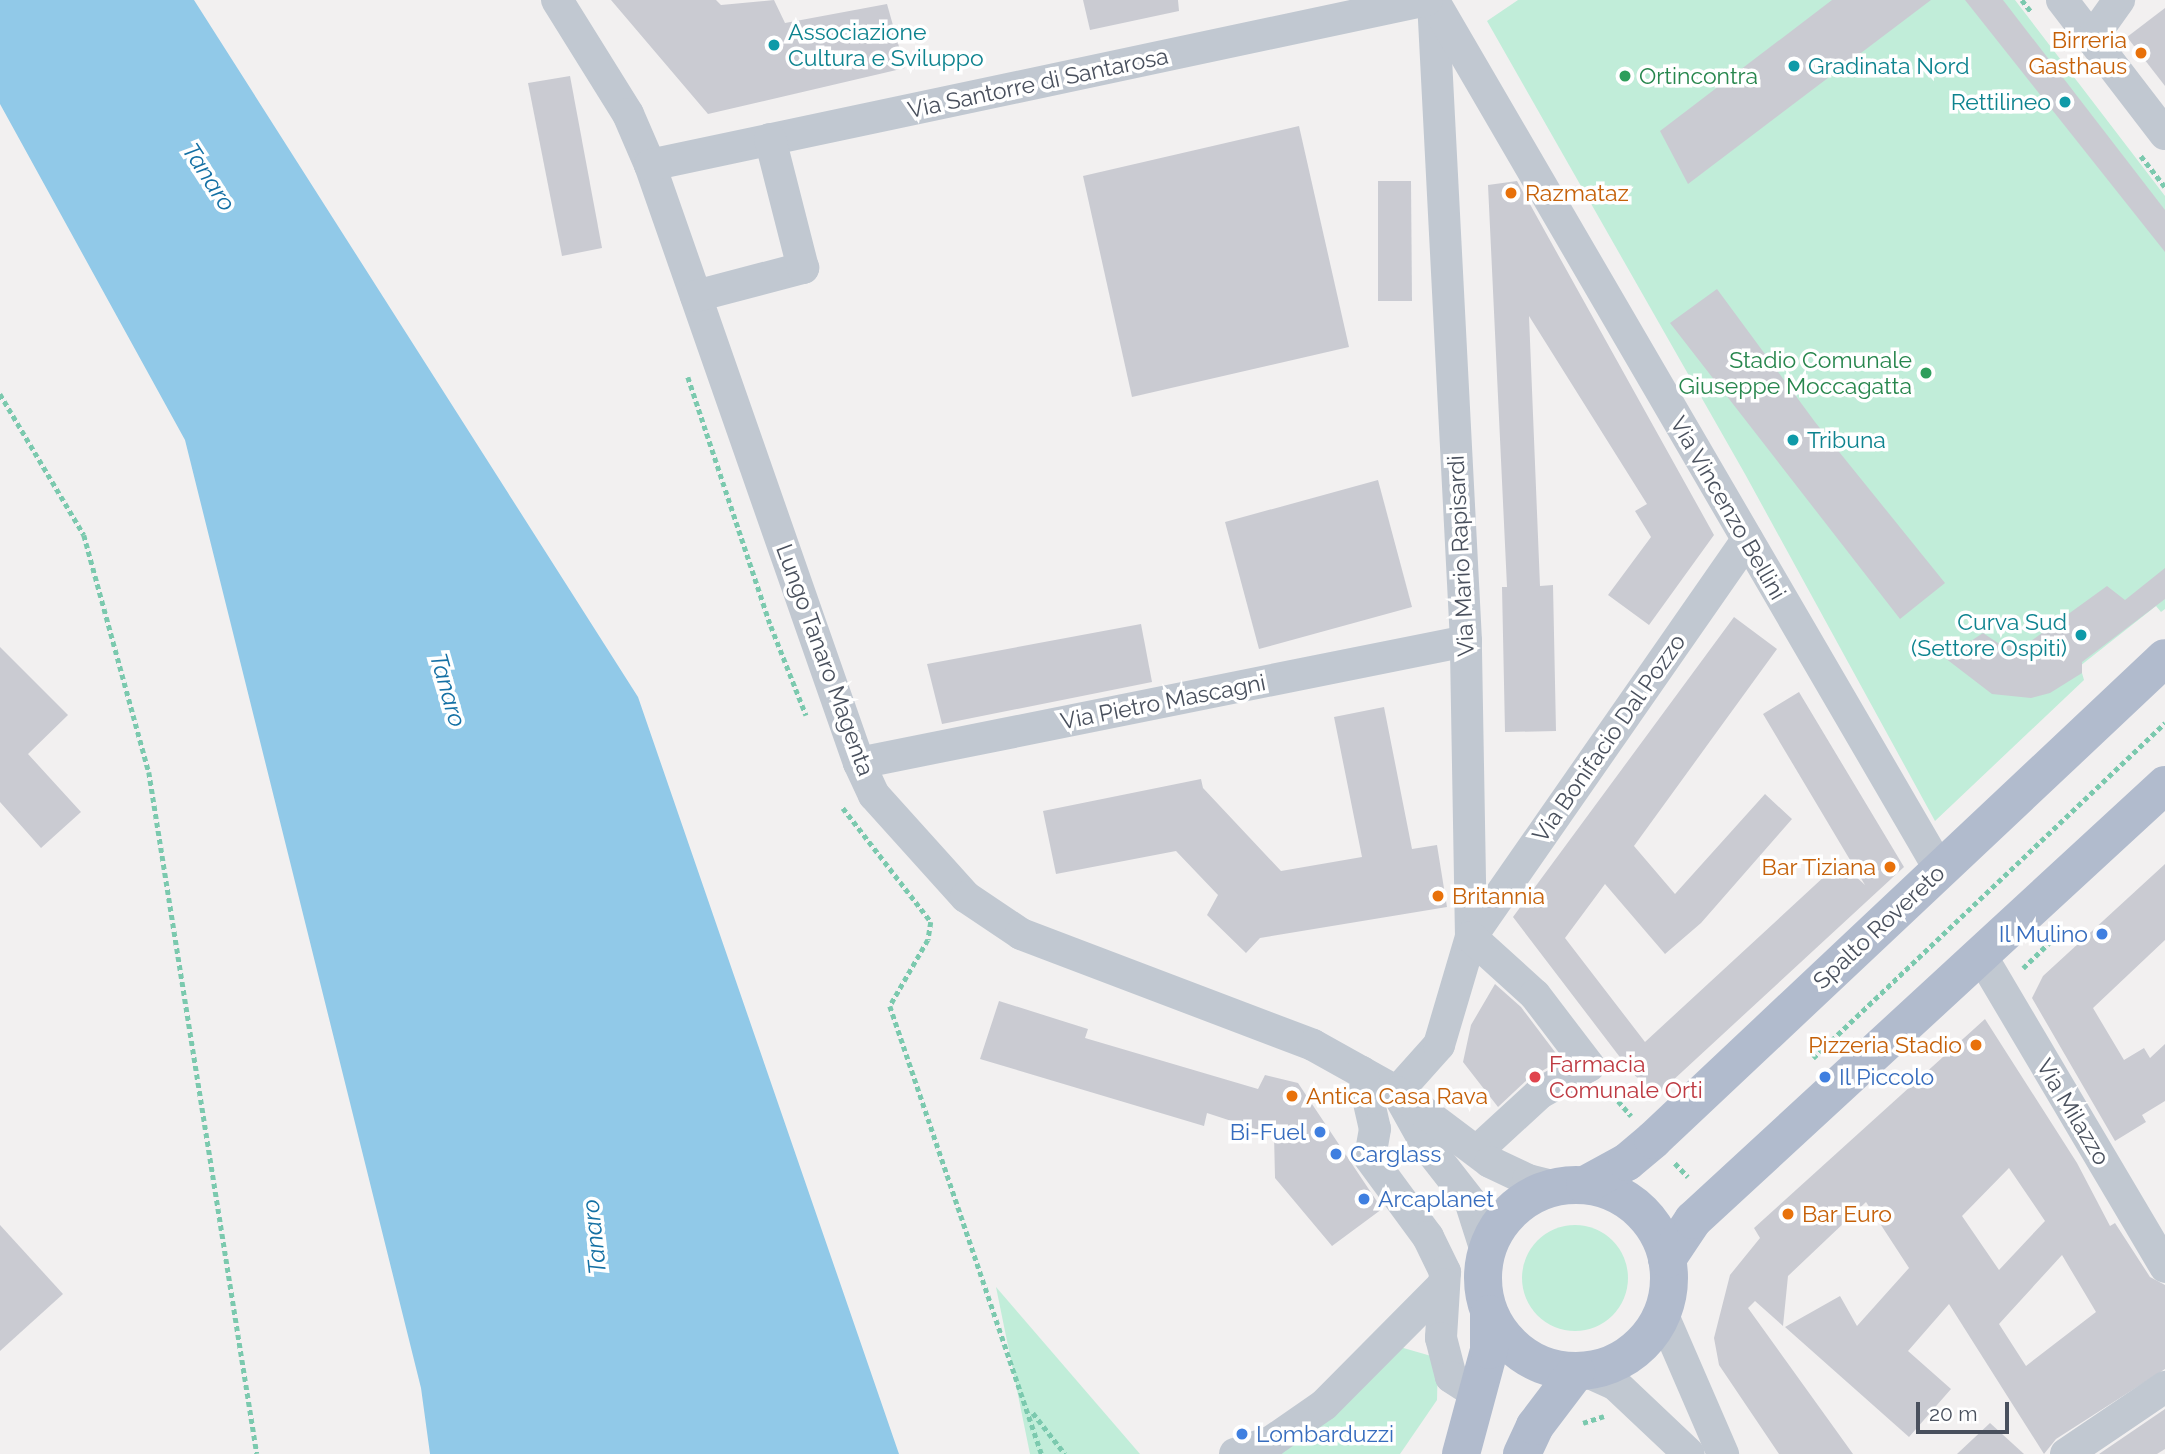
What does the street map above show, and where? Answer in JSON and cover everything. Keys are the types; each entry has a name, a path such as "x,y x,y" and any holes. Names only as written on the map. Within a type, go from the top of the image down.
{"main road":[{"name":"Spalto Rovereto","path":"1571,1186 1627,1162 1645,1131 1940,870 2165,658"},
{"path":"1667,1259 1682,1234 1700,1190 1982,957 2165,785"},
{"path":"1461,1454 1489,1350 1489,1314 1483,1287 1486,1251 1510,1212 1531,1196 1571,1186 1619,1195 1641,1212 1658,1234 1667,1259 1669,1287 1662,1313 1635,1350 1612,1364 1581,1371 1549,1368 1524,1356 1504,1338 1489,1314"},
{"path":"1522,1454 1535,1426 1581,1371"}],"street":[{"name":"Lungo Tanaro Magenta","path":"557,0 628,114 650,165 859,763 874,796 966,897 1021,934 1313,1045 1398,1092 1477,1152 1515,1175 1571,1186"},
{"name":"Via Santorre di Santarosa","path":"650,165 1427,0"},
{"name":"Via Vincenzo Bellini","path":"1433,0 1940,870"},
{"name":"Via Mario Rapisardi","path":"1398,1092 1439,1045 1471,937 1466,641 1433,0"},
{"path":"2062,0 2165,134"},
{"path":"2092,38 2119,0"},
{"path":"696,296 803,268 770,139"},
{"name":"Via Bonifacio Dal Pozzo","path":"1471,937 1747,540"},
{"name":"Via Pietro Mascagni","path":"859,763 1466,641"},
{"path":"1471,937 1535,995 1589,1066 1540,1093 1477,1152"},
{"name":"Via Milazzo","path":"1982,957 2165,1267"},
{"path":"1362,1072 1375,1129 1370,1158 1428,1237 1445,1272 1441,1338 1451,1377 1477,1394"},
{"path":"1398,1092 1427,1146 1470,1201 1486,1251"},
{"path":"1235,1454 1272,1441 1324,1405 1444,1284"},
{"path":"1662,1313 1723,1454"},
{"path":"1581,1371 1616,1385 1689,1454"},
{"path":"2066,1454 2165,1388"}],"path":[{"path":"0,394 83,535 149,772 257,1454"},
{"path":"1809,1062 2165,723"},
{"path":"929,940 890,1006 1031,1409 1042,1454"},
{"path":"1589,1066 1700,1190"},
{"path":"1698,1168 1700,1190"},
{"path":"1031,1409 1065,1454"},
{"path":"1572,1428 1597,1415 1609,1416"}],"green space":[{"name":"Stadio Comunale Giuseppe Moccagatta","path":"1518,0 2015,0 2165,196 2165,609 2161,612 2156,606 2080,666 2084,680 1935,821 1745,474 1487,21"},
{"path":"1575,1225 1595,1229 1612,1241 1624,1258 1628,1278 1624,1298 1612,1315 1595,1327 1575,1331 1555,1327 1538,1315 1526,1298 1522,1278 1526,1258 1538,1241 1555,1229"},
{"path":"996,1287 1140,1454 1030,1454"},
{"path":"1400,1347 1438,1358 1437,1400 1400,1454 1277,1454"}],"water":[{"name":"Tanaro","path":"0,0 194,0 638,697 899,1454 430,1454 421,1388 185,440 0,104"}],"building":[{"name":"Associazione Cultura e Sviluppo","path":"611,0 716,0 721,5 774,0 785,23 887,4 905,68 708,114"},
{"path":"1083,0 1178,0 1179,11 1090,30"},
{"name":"Gradinata Nord","path":"1832,0 1931,0 1688,184 1660,131"},
{"name":"Rettilineo","path":"1965,0 2003,0 2165,210 2165,252"},
{"path":"2165,8 2165,86 2127,37"},
{"path":"570,76 602,248 562,256 528,83"},
{"path":"1299,126 1349,347 1132,397 1083,176"},
{"path":"1378,181 1411,181 1412,301 1378,301"},
{"path":"1517,181 1714,535 1649,625 1608,595 1651,537 1635,511 1647,504 1529,316 1540,586 1553,585 1556,731 1505,732 1502,587 1507,587 1488,185"},
{"name":"Tribuna","path":"1717,289 1815,422 1945,583 1900,619 1670,323"},
{"path":"1378,480 1412,607 1259,649 1225,522"},
{"name":"Curva Sud (Settore Ospiti)","path":"2165,568 2165,599 2082,662 2082,673 2050,693 2031,698 1992,694 1945,658 1983,633 2001,645 2024,646 2107,586 2125,600"},
{"path":"1734,617 1777,649 1634,846 1675,894 1765,794 1792,819 1701,923 1665,954 1605,884 1565,938 1645,1042 1840,862 1865,885 1763,714 1799,692 1904,867 1657,1095 1632,1073 1513,917"},
{"path":"1141,624 1152,682 942,724 927,664"},
{"path":"0,647 68,715 28,754 81,812 41,848 0,802"},
{"path":"1384,707 1412,849 1437,845 1447,907 1260,938 1246,953 1207,915 1218,895 1176,851 1056,874 1043,811 1201,779 1203,788 1281,871 1362,857 1334,717"},
{"path":"2165,864 2165,940 2093,1008 2124,1060 2144,1048 2150,1058 2165,1044 2165,1101 2142,1115 2146,1122 2115,1141 2032,998 2043,976"},
{"path":"1495,984 1521,1007 1561,1060 1528,1079 1498,1107 1463,1062 1471,1025"},
{"path":"999,1001 1088,1029 1085,1038 1258,1089 1265,1075 1298,1083 1382,1209 1332,1246 1275,1178 1274,1135 1207,1113 1204,1126 980,1059"},
{"path":"1985,1019 2077,1163 2110,1226 2115,1223 2150,1277 2165,1285 2165,1369 2056,1439 2044,1454 1949,1304 1908,1351 1951,1389 1909,1437 1785,1327 1840,1296 1857,1326 1909,1268 1866,1202 1788,1276 1783,1326 1755,1301 1748,1308 1853,1454 1779,1454 1719,1365 1714,1338 1730,1275 1760,1238 1754,1228","holes":["2009,1168 2045,1221 1999,1270 1962,1216","2062,1255 2096,1312 2026,1366 1999,1324"]},
{"path":"0,1225 63,1294 0,1351"},
{"path":"2165,1409 2165,1449 2157,1454 2099,1454"},
{"path":"1990,1423 2024,1454 1957,1454"}],"place":[{"name":"Associazione Cultura e Sviluppo","path":"774,45"},
{"name":"Birreria Gasthaus","path":"2141,53"},
{"name":"Gradinata Nord","path":"1794,66"},
{"name":"Ortincontra","path":"1625,76"},
{"name":"Rettilineo","path":"2065,102"},
{"name":"Razmataz","path":"1511,193"},
{"name":"Stadio Comunale Giuseppe Moccagatta","path":"1926,373"},
{"name":"Tribuna","path":"1793,440"},
{"name":"Curva Sud (Settore Ospiti)","path":"2081,635"},
{"name":"Bar Tiziana","path":"1890,867"},
{"name":"Britannia","path":"1438,896"},
{"name":"Il Mulino","path":"2102,934"},
{"name":"Pizzeria Stadio","path":"1976,1045"},
{"name":"Farmacia Comunale Orti","path":"1535,1077"},
{"name":"Il Piccolo","path":"1825,1077"},
{"name":"Antica Casa Rava","path":"1292,1096"},
{"name":"Bi-Fuel","path":"1320,1132"},
{"name":"Carglass","path":"1336,1154"},
{"name":"Arcaplanet","path":"1364,1199"},
{"name":"Bar Euro","path":"1788,1214"},
{"name":"Lombarduzzi","path":"1242,1434"}]}
